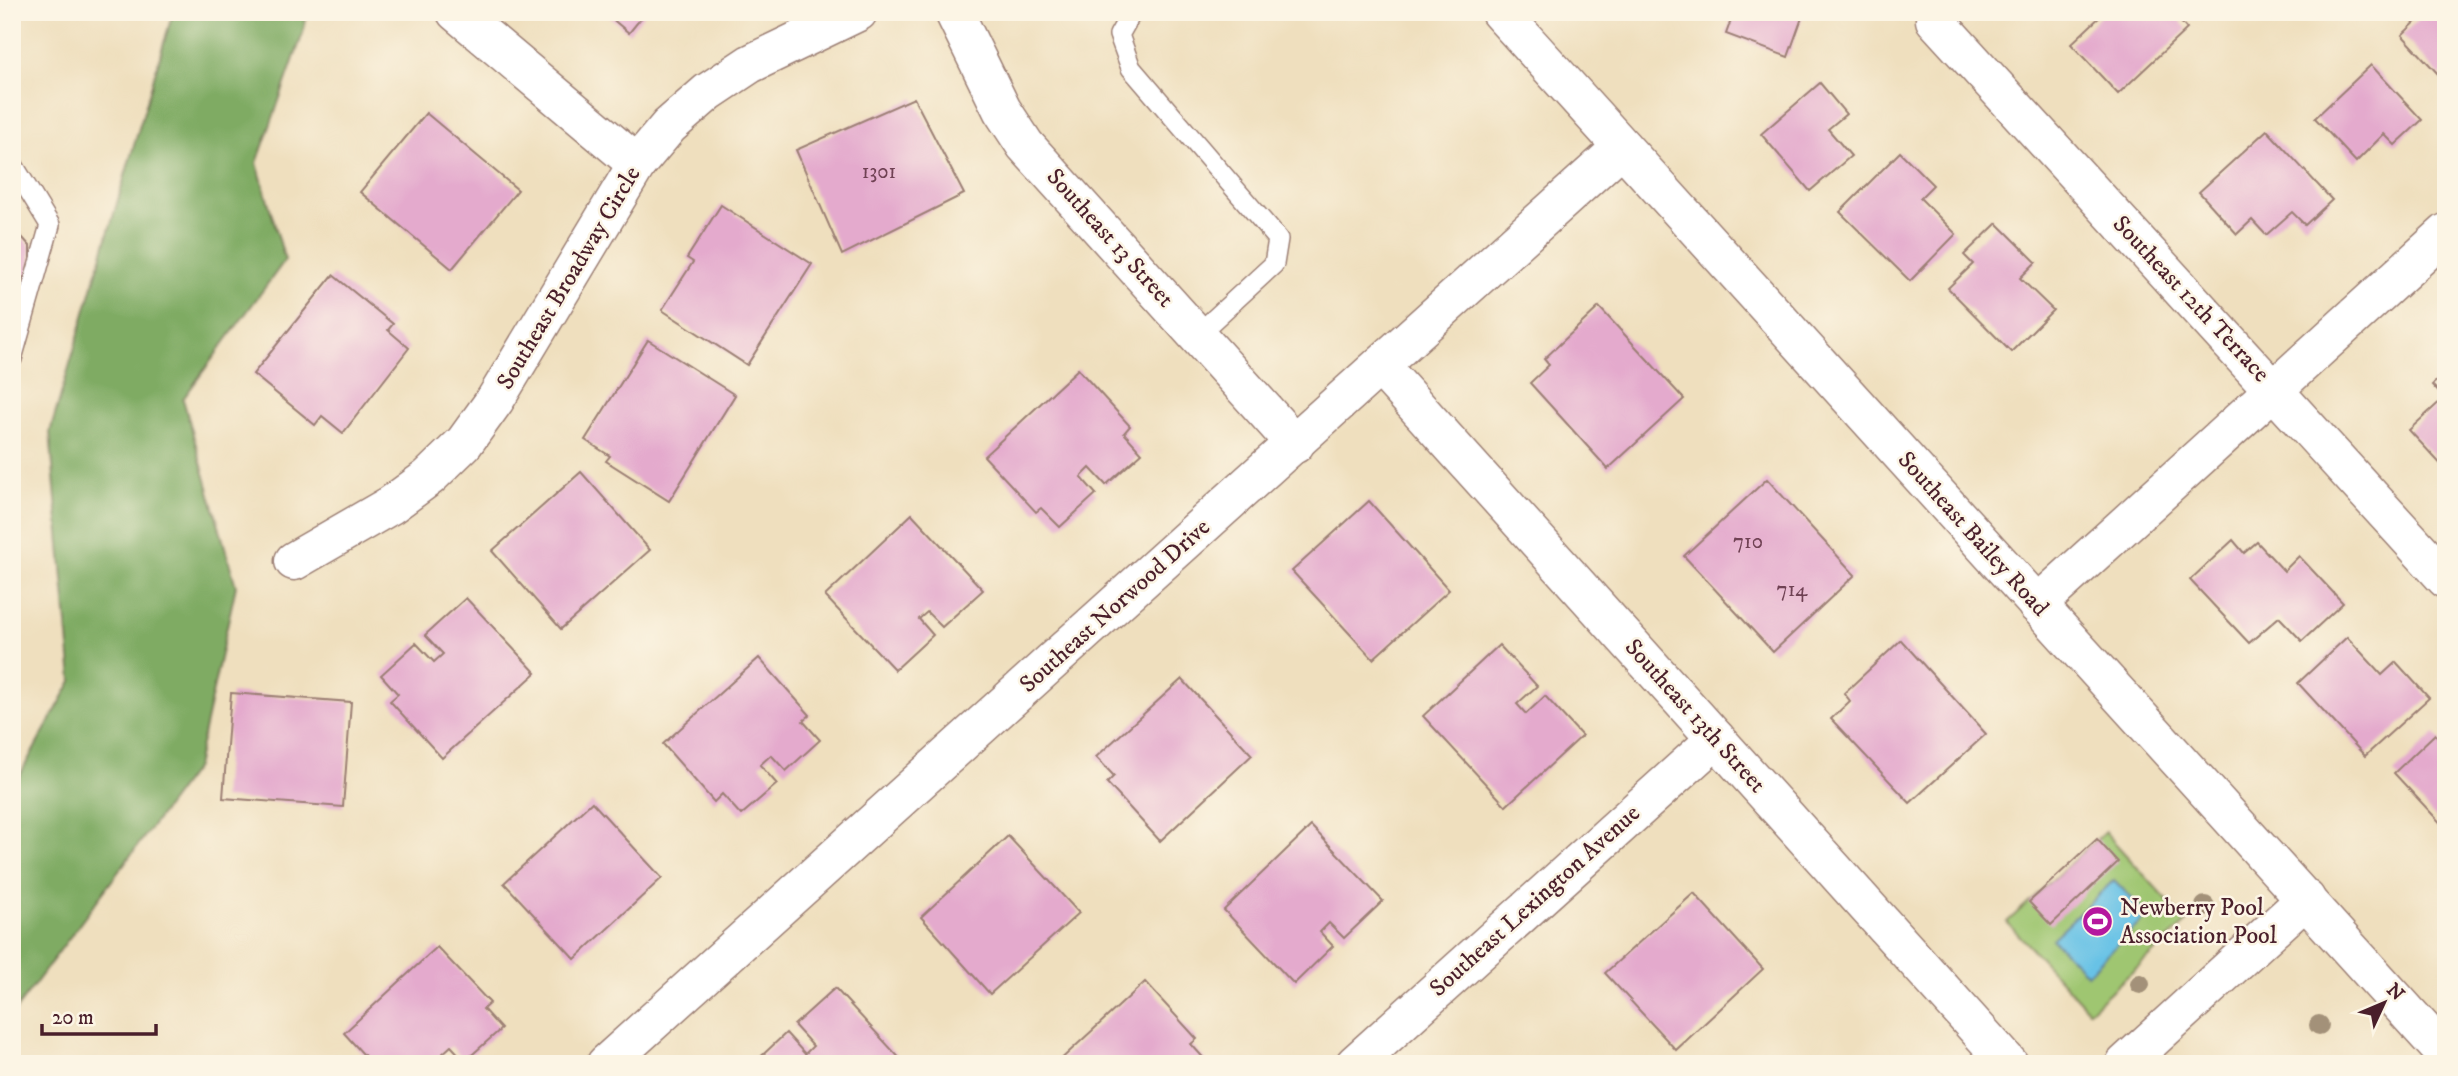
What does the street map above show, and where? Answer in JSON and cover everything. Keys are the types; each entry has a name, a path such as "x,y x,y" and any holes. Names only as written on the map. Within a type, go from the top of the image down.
{"street":[{"path":"456,12 637,164"},
{"name":"Southeast Broadway Circle","path":"294,561 391,505 429,477 464,443 495,400 637,164 669,126 708,92 750,64 858,12"},
{"name":"Southeast 13 Street","path":"954,12 1002,110 1025,145 1295,444"},
{"name":"Southeast Bailey Road","path":"1500,12 2446,1055"},
{"name":"Southeast 12th Terrace","path":"1940,16 2446,579"},
{"name":"Southeast Norwood Drive","path":"606,1064 1622,147"},
{"path":"2037,605 2446,233"},
{"name":"Southeast 13th Street","path":"1381,367 2009,1064"},
{"name":"Southeast Lexington Avenue","path":"1355,1064 1716,739"},
{"path":"2125,1064 2306,899"}],"lane":[{"path":"1132,12 1119,35 1131,68 1279,239 1274,264 1197,335"},
{"path":"12,163 50,225 12,359"}],"green space":[{"path":"173,12 307,12 303,33 257,163 285,260 183,399 236,586 196,767 12,1015 12,789 72,681 50,432"},
{"name":"Newberry Pool Association Pool","path":"2105,832 2187,922 2089,1011 2007,922"}],"water":[{"name":"Newberry Pool Association Pool","path":"2114,880 2148,915 2087,974 2052,939"}],"building":[{"path":"604,12 646,12 629,33"},
{"path":"1734,12 1804,12 1788,57 1726,34"},
{"path":"2105,12 2172,12 2187,29 2118,94 2071,44"},
{"path":"2426,12 2446,12 2446,71 2440,76 2402,35"},
{"path":"2371,65 2422,120 2395,145 2384,134 2356,162 2315,118"},
{"path":"1820,83 1846,114 1828,129 1851,156 1810,191 1761,134"},
{"path":"914,98 964,194 842,255 796,150"},
{"path":"426,113 518,190 452,269 360,192"},
{"path":"2267,130 2332,200 2305,225 2292,212 2266,235 2252,220 2237,234 2199,192"},
{"path":"1900,152 1933,185 1920,198 1956,234 1910,281 1840,212"},
{"path":"721,205 812,264 747,365 662,310 693,262 687,258"},
{"path":"1997,223 2036,262 2020,278 2053,310 2011,352 1948,288 1973,264 1964,255"},
{"path":"12,226 30,246 30,272 12,287"},
{"path":"333,275 393,324 388,330 409,348 343,433 322,416 315,425 253,374"},
{"path":"1599,307 1684,399 1608,469 1530,383 1549,365 1544,359"},
{"path":"648,340 735,395 669,501 606,461 610,456 585,440"},
{"path":"1078,369 1130,426 1124,433 1142,453 1106,485 1090,468 1081,477 1096,494 1060,527 1041,508 1036,512 984,456"},
{"path":"2446,372 2446,470 2409,430 2444,398 2432,385"},
{"path":"581,472 650,550 561,629 492,551"},
{"path":"1767,479 1855,575 1773,652 1684,556"},
{"path":"1369,501 1449,590 1373,659 1292,571"},
{"path":"912,514 983,590 942,627 927,612 919,619 933,635 895,670 825,596"},
{"path":"2233,540 2244,553 2257,542 2284,571 2299,556 2343,603 2302,641 2279,617 2249,643 2190,580"},
{"path":"466,598 536,673 442,758 390,701 398,694 381,675 416,643 434,662 443,654 425,635"},
{"path":"2347,637 2382,675 2396,662 2429,698 2365,756 2298,683"},
{"path":"1901,640 1986,734 1910,803 1831,719 1850,701 1844,693"},
{"path":"1499,645 1537,686 1517,704 1526,714 1545,696 1582,736 1506,806 1423,716"},
{"path":"759,658 810,715 803,721 820,740 786,771 771,755 760,765 777,784 741,815 722,794 714,802 663,744"},
{"path":"1182,679 1252,755 1160,841 1107,783 1114,776 1096,757"},
{"path":"231,693 351,702 343,807 223,798"},
{"path":"2435,734 2446,746 2446,829 2394,773"},
{"path":"592,802 662,878 575,959 504,883"},
{"path":"1311,826 1383,901 1344,938 1329,923 1320,932 1333,946 1294,984 1224,910"},
{"path":"1008,836 1079,913 990,994 921,917"},
{"path":"2097,839 2118,862 2051,925 2029,902"},
{"path":"1694,893 1763,969 1676,1050 1605,973"},
{"path":"437,947 490,1003 483,1009 501,1029 465,1061 451,1046 441,1055 449,1064 372,1064 344,1033"},
{"path":"1145,982 1197,1039 1191,1044 1209,1064 1056,1064"},
{"path":"835,988 905,1064 753,1064 786,1033 805,1054 813,1046 794,1025"}],"place":[{"name":"Newberry Pool Association Pool","path":"2097,922"}]}
